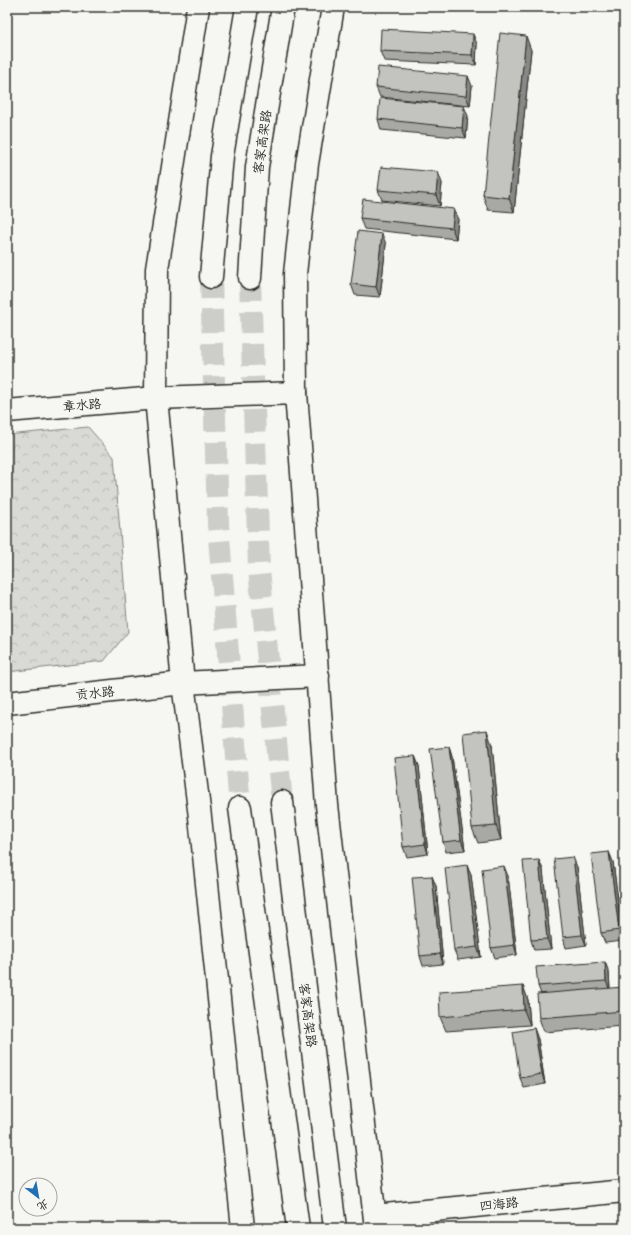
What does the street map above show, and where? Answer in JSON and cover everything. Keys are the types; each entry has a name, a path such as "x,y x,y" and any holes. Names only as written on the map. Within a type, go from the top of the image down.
{"main road":[{"path":"198,7 157,269 156,398 183,683 200,816 243,1228"},
{"path":"211,277 222,156 247,7"},
{"name":"客家高架路","path":"250,278 257,167 283,7"},
{"path":"334,7 307,164 295,274 296,393 327,805 376,1222"},
{"name":"章水路","path":"7,411 156,398 296,393"},
{"name":"贡水路","path":"7,703 183,683 318,676"},
{"name":"客家高架路","path":"282,802 335,1228"},
{"path":"240,808 298,1228"},
{"name":"四海路","path":"376,1222 624,1191"}],"green space":[{"path":"88,427 114,457 128,632 104,661 7,672 7,435"}],"building":[{"path":"381,29 473,34 472,55 380,51"},
{"path":"500,33 526,36 509,198 483,195"},
{"path":"378,67 468,76 466,96 376,87"},
{"path":"380,98 464,106 462,128 378,119"},
{"path":"381,167 438,172 436,195 378,190"},
{"path":"363,199 454,209 452,228 360,218"},
{"path":"358,231 382,234 376,287 351,284"},
{"path":"487,730 496,826 472,828 463,733"},
{"path":"449,747 461,840 443,842 430,749"},
{"path":"415,756 425,844 403,847 394,758"},
{"path":"609,852 619,930 601,933 591,854"},
{"path":"573,857 582,935 563,937 554,859"},
{"path":"539,860 547,939 531,940 523,861"},
{"path":"467,865 477,947 454,950 445,868"},
{"path":"504,866 514,945 491,948 482,869"},
{"path":"432,876 440,954 420,956 412,877"},
{"path":"605,962 606,981 538,986 536,967"},
{"path":"523,986 524,1010 440,1017 439,992"},
{"path":"624,987 624,1011 539,1018 537,994"},
{"path":"534,1028 542,1074 520,1078 513,1032"}],"tunnel":[{"path":"211,277 218,524 240,808"},
{"path":"250,278 259,569 282,802"}]}
